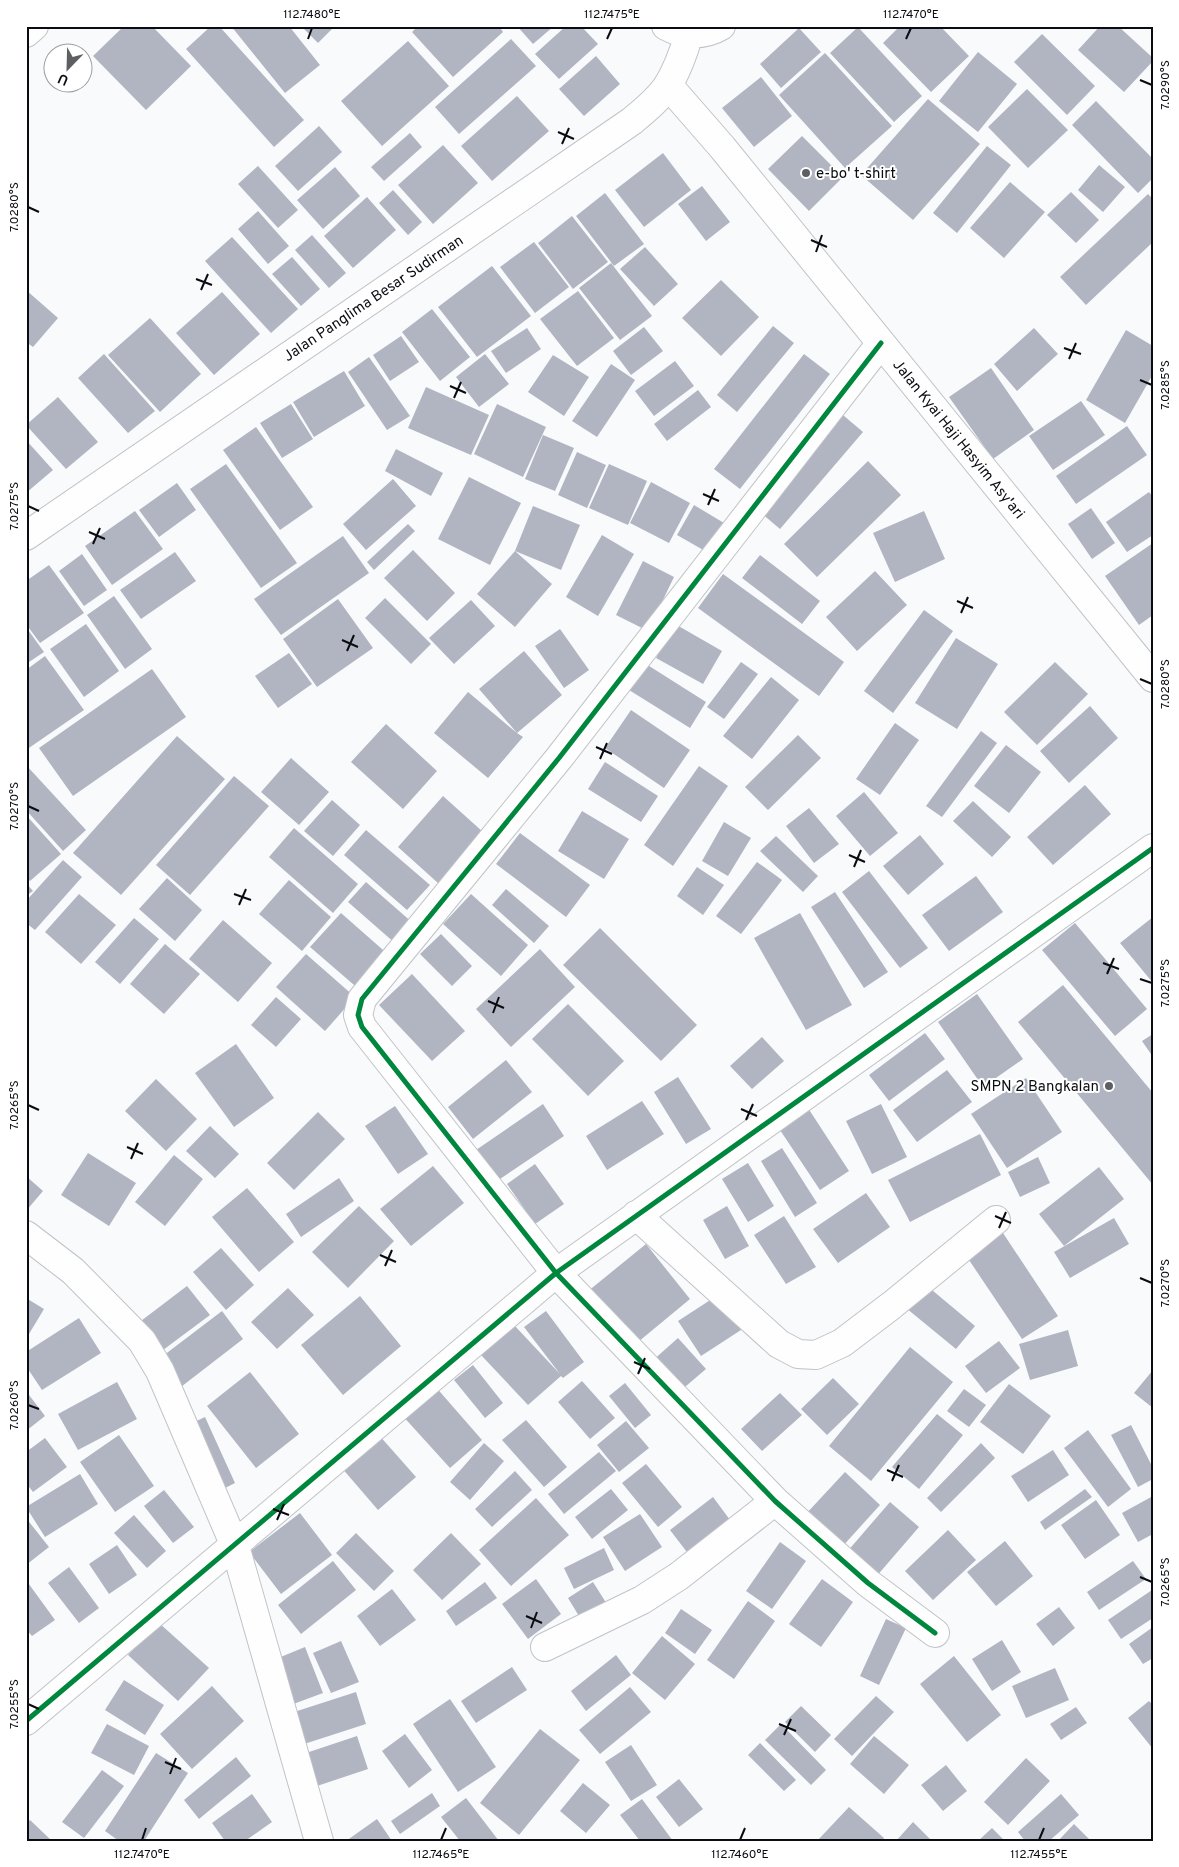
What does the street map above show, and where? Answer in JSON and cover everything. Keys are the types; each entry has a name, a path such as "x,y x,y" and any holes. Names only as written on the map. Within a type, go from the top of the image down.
{"street":[{"path":"26,33 34,26"},
{"path":"678,30 704,33 721,26"},
{"name":"Jalan Panglima Besar Sudirman","path":"26,536 632,121 668,85 680,62 678,30"},
{"name":"Jalan Kyai Haji Hasyim Asy'ari","path":"668,85 722,147 1153,678"},
{"path":"881,343 559,758 362,999 358,1015 362,1027 556,1273 774,1501 868,1583 935,1633"},
{"path":"26,1721 556,1273 1153,848"},
{"path":"636,1215 779,1344 798,1354 816,1355 842,1344 996,1220"},
{"path":"26,1235 73,1271 142,1341 160,1371 235,1546 318,1841"},
{"path":"545,1647 642,1600 679,1576 774,1501"}],"building":[{"path":"124,26 152,26 191,66 146,110 93,56"},
{"path":"211,26 219,26 304,120 274,147 186,49"},
{"path":"231,26 289,26 320,65 285,93"},
{"path":"301,26 335,26 318,43"},
{"path":"418,26 499,26 503,32 453,77 412,32"},
{"path":"517,26 554,26 533,44"},
{"path":"566,26 581,26 598,44 559,79 535,54"},
{"path":"900,26 940,26 969,56 931,92 883,43"},
{"path":"1100,26 1118,26 1153,58 1153,61 1124,92 1078,50"},
{"path":"858,27 922,96 894,122 830,53"},
{"path":"799,28 821,52 781,88 760,64"},
{"path":"1042,34 1095,86 1067,115 1014,62"},
{"path":"511,39 536,66 459,134 435,107"},
{"path":"408,41 449,86 382,146 341,101"},
{"path":"978,52 1017,84 978,132 939,101"},
{"path":"825,53 892,126 845,168 779,95"},
{"path":"596,56 620,84 584,116 559,89"},
{"path":"761,77 792,116 754,147 722,108"},
{"path":"1027,89 1068,130 1028,168 988,127"},
{"path":"517,96 549,131 492,181 461,146"},
{"path":"928,99 980,144 913,220 861,175"},
{"path":"1096,101 1153,159 1153,178 1138,193 1072,125"},
{"path":"319,126 342,152 298,191 275,166"},
{"path":"410,133 422,147 384,181 371,167"},
{"name":"e-bo' t-shirt","path":"802,136 843,177 809,211 768,169"},
{"path":"443,145 478,183 433,224 398,185"},
{"path":"987,146 1011,165 957,233 933,213"},
{"path":"663,153 691,190 644,227 615,190"},
{"path":"1099,165 1125,187 1103,212 1078,190"},
{"path":"258,166 298,210 278,228 238,184"},
{"path":"335,167 360,196 323,229 297,200"},
{"path":"1010,182 1045,212 1004,258 970,228"},
{"path":"702,186 730,222 706,241 678,204"},
{"path":"393,190 422,222 408,235 379,203"},
{"path":"1071,192 1099,220 1076,243 1047,215"},
{"path":"605,193 644,244 614,266 576,216"},
{"path":"1148,194 1153,199 1153,242 1086,305 1060,277"},
{"path":"367,197 396,230 353,268 324,236"},
{"path":"258,211 289,246 268,264 238,229"},
{"path":"572,216 608,262 573,289 538,243"},
{"path":"312,235 346,273 329,288 295,250"},
{"path":"232,237 298,309 271,333 205,261"},
{"path":"534,242 569,287 535,313 500,267"},
{"path":"645,247 678,284 654,306 620,269"},
{"path":"292,257 320,289 301,306 272,274"},
{"path":"611,263 652,316 620,340 579,288"},
{"path":"492,266 531,316 477,357 438,307"},
{"path":"721,280 759,317 721,356 682,318"},
{"path":"26,290 58,318 33,347 26,342"},
{"path":"578,291 614,338 577,366 540,319"},
{"path":"222,292 260,334 214,375 176,333"},
{"path":"432,309 470,357 440,381 402,332"},
{"path":"150,318 201,374 160,412 108,355"},
{"path":"773,326 794,343 737,412 717,395"},
{"path":"644,327 663,351 631,375 613,351"},
{"path":"527,328 541,349 506,373 491,351"},
{"path":"1034,328 1058,354 1017,391 994,364"},
{"path":"1126,330 1153,346 1153,374 1125,423 1086,400"},
{"path":"401,336 419,362 390,381 373,355"},
{"path":"104,354 155,411 128,433 78,378"},
{"path":"485,354 509,384 479,407 456,377"},
{"path":"804,354 830,374 740,489 714,469"},
{"path":"553,355 589,377 564,416 528,392"},
{"path":"369,357 410,416 387,430 348,372"},
{"path":"675,361 694,386 654,416 635,391"},
{"path":"611,364 635,380 597,437 572,421"},
{"path":"991,368 1034,430 993,459 949,397"},
{"path":"344,371 365,406 314,437 293,402"},
{"path":"426,387 489,415 471,455 408,428"},
{"path":"698,390 711,407 667,441 654,424"},
{"path":"58,397 98,442 66,469 26,425"},
{"path":"1081,401 1105,435 1053,470 1029,436"},
{"path":"291,404 313,439 282,458 260,423"},
{"path":"497,404 546,427 523,477 474,454"},
{"path":"837,410 863,432 780,529 754,507"},
{"path":"1127,426 1147,455 1076,504 1056,476"},
{"path":"256,427 313,507 280,530 223,450"},
{"path":"543,435 574,448 555,491 525,479"},
{"path":"26,440 53,470 26,493"},
{"path":"396,449 443,473 431,496 385,471"},
{"path":"577,452 606,465 587,508 558,495"},
{"path":"868,461 901,495 817,577 784,544"},
{"path":"226,464 297,563 261,588 190,489"},
{"path":"609,464 647,481 628,525 589,508"},
{"path":"469,477 521,503 490,565 438,539"},
{"path":"393,479 416,506 366,550 343,524"},
{"path":"651,482 690,503 669,543 630,523"},
{"path":"177,483 196,510 159,537 139,510"},
{"path":"1149,492 1153,497 1153,535 1127,552 1106,522"},
{"path":"694,505 729,526 712,555 677,535"},
{"path":"533,506 580,525 561,570 515,551"},
{"path":"1091,508 1115,543 1092,559 1068,524"},
{"path":"135,511 163,549 112,585 85,546"},
{"path":"924,511 945,559 895,582 873,533"},
{"path":"408,524 415,531 374,570 367,562"},
{"path":"602,535 634,554 598,616 566,597"},
{"path":"343,536 369,573 281,635 254,599"},
{"path":"1153,543 1153,615 1139,625 1105,576"},
{"path":"413,550 455,593 427,621 384,578"},
{"path":"515,551 552,584 515,627 477,594"},
{"path":"175,552 196,581 141,619 120,590"},
{"path":"82,554 107,590 84,606 59,571"},
{"path":"760,555 820,601 802,624 742,578"},
{"path":"643,561 674,577 648,631 616,615"},
{"path":"49,565 84,613 40,643 26,624 26,581"},
{"path":"875,571 907,605 857,651 826,617"},
{"path":"723,574 844,662 819,696 698,608"},
{"path":"114,596 152,649 125,669 87,615"},
{"path":"385,598 431,644 411,664 365,618"},
{"path":"338,599 373,648 317,687 283,639"},
{"path":"471,600 495,626 454,664 429,638"},
{"path":"924,610 953,631 893,713 864,691"},
{"path":"86,624 119,671 84,697 50,649"},
{"path":"675,624 722,651 703,684 656,658"},
{"path":"26,627 44,652 26,664"},
{"path":"560,629 589,670 564,688 535,646"},
{"path":"956,638 998,664 957,729 915,703"},
{"path":"524,651 562,695 517,733 479,689"},
{"path":"289,653 312,684 278,708 255,676"},
{"path":"45,656 84,710 26,750 26,670"},
{"path":"741,662 758,674 724,719 707,707"},
{"path":"1055,662 1088,694 1037,745 1004,712"},
{"path":"646,664 706,702 690,728 629,690"},
{"path":"152,669 186,717 73,796 39,748"},
{"path":"771,677 799,700 752,759 723,736"},
{"path":"468,692 523,737 488,778 434,733"},
{"path":"1090,706 1118,738 1069,783 1040,751"},
{"path":"631,710 690,750 664,788 605,748"},
{"path":"895,723 919,740 880,795 856,779"},
{"path":"386,724 437,771 403,809 351,762"},
{"path":"981,731 997,743 942,817 926,806"},
{"path":"798,735 821,758 768,810 745,787"},
{"path":"177,736 225,779 121,895 73,853"},
{"path":"1006,745 1041,772 1009,813 974,786"},
{"path":"291,758 329,792 299,825 261,792"},
{"path":"605,762 658,796 641,822 588,789"},
{"path":"26,765 86,830 63,851 26,810"},
{"path":"699,766 728,786 673,866 644,845"},
{"path":"234,776 269,806 190,895 156,865"},
{"path":"1085,785 1111,814 1053,865 1027,837"},
{"path":"864,792 898,833 870,856 836,816"},
{"path":"443,796 483,832 438,883 398,847"},
{"path":"332,800 360,825 333,856 304,831"},
{"path":"973,801 1011,837 992,857 953,821"},
{"path":"809,808 839,844 814,863 786,826"},
{"path":"582,811 629,839 604,879 558,851"},
{"path":"26,815 61,854 30,881 26,877"},
{"path":"724,822 751,838 728,876 702,861"},
{"path":"294,828 358,884 333,913 269,857"},
{"path":"366,830 430,885 407,910 344,855"},
{"path":"520,833 590,885 566,917 496,864"},
{"path":"920,835 944,864 908,895 883,866"},
{"path":"776,836 818,876 803,892 760,851"},
{"path":"63,860 82,877 35,930 26,923 26,901"},
{"path":"757,862 782,880 741,934 716,916"},
{"path":"697,867 724,885 703,915 677,896"},
{"path":"869,871 928,948 900,968 842,892"},
{"path":"976,876 1003,912 949,951 922,915"},
{"path":"167,878 202,910 175,941 139,909"},
{"path":"289,880 331,917 302,951 259,914"},
{"path":"366,882 414,924 396,944 348,902"},
{"path":"26,883 33,891 26,896"},
{"path":"506,889 549,926 534,943 492,905"},
{"path":"835,892 888,972 864,988 811,907"},
{"path":"79,894 116,925 81,964 45,932"},
{"path":"471,894 528,945 501,976 443,924"},
{"path":"341,913 391,957 361,991 310,947"},
{"path":"800,913 852,1005 806,1030 754,938"},
{"path":"1153,917 1153,983 1120,943"},
{"path":"134,918 159,939 120,984 95,962"},
{"path":"223,920 272,963 238,1002 189,959"},
{"path":"1075,923 1147,1009 1115,1036 1042,950"},
{"path":"600,928 697,1025 661,1061 563,965"},
{"path":"441,934 472,966 452,986 420,954"},
{"path":"165,944 200,974 164,1014 130,984"},
{"path":"540,949 575,987 511,1047 476,1009"},
{"path":"306,954 355,997 325,1031 276,987"},
{"path":"412,974 465,1031 432,1061 379,1005"},
{"path":"1063,985 1153,1093 1153,1185 1018,1022"},
{"path":"977,994 1023,1059 983,1087 938,1022"},
{"path":"276,997 301,1019 276,1047 251,1025"},
{"path":"568,1004 624,1061 588,1096 532,1039"},
{"path":"925,1033 945,1059 889,1101 869,1075"},
{"path":"1153,1034 1153,1057 1142,1041"},
{"path":"762,1037 784,1061 752,1089 730,1066"},
{"path":"236,1044 274,1098 234,1127 195,1073"},
{"path":"506,1060 532,1092 473,1139 448,1107"},
{"path":"947,1070 972,1102 917,1142 893,1110"},
{"path":"678,1077 711,1129 686,1144 654,1092"},
{"path":"1026,1078 1062,1132 1007,1168 971,1114"},
{"path":"156,1079 197,1119 166,1151 125,1111"},
{"path":"642,1101 664,1134 607,1170 586,1136"},
{"path":"543,1104 564,1136 497,1181 476,1150"},
{"path":"881,1104 907,1157 872,1174 846,1121"},
{"path":"395,1106 428,1154 398,1174 365,1126"},
{"path":"808,1108 849,1171 820,1190 778,1127"},
{"path":"318,1112 345,1139 294,1190 267,1163"},
{"path":"210,1126 239,1154 215,1178 186,1151"},
{"path":"980,1134 1001,1175 910,1222 888,1180"},
{"path":"782,1148 817,1203 795,1217 761,1161"},
{"path":"88,1153 136,1183 109,1226 61,1195"},
{"path":"174,1155 203,1179 165,1226 135,1202"},
{"path":"1038,1157 1050,1183 1020,1197 1008,1172"},
{"path":"748,1163 774,1206 748,1222 722,1179"},
{"path":"535,1164 564,1204 535,1224 507,1184"},
{"path":"433,1166 464,1203 411,1246 380,1209"},
{"path":"1099,1167 1124,1199 1064,1246 1039,1214"},
{"path":"26,1176 43,1191 26,1211"},
{"path":"339,1178 354,1201 301,1237 286,1214"},
{"path":"247,1188 294,1242 259,1272 212,1217"},
{"path":"866,1193 890,1227 838,1263 813,1229"},
{"path":"359,1206 394,1241 348,1288 312,1252"},
{"path":"727,1206 749,1246 725,1259 703,1220"},
{"path":"784,1216 816,1267 786,1284 754,1235"},
{"path":"1114,1218 1129,1244 1070,1278 1054,1252"},
{"path":"1003,1233 1058,1316 1022,1339 967,1257"},
{"path":"646,1244 690,1299 632,1347 587,1292"},
{"path":"221,1248 254,1285 226,1310 193,1272"},
{"path":"926,1285 975,1326 956,1349 906,1308"},
{"path":"187,1286 210,1315 155,1356 133,1327"},
{"path":"288,1288 314,1315 277,1349 251,1322"},
{"path":"718,1295 741,1330 701,1356 678,1321"},
{"path":"360,1296 401,1346 343,1395 301,1345"},
{"path":"26,1298 44,1309 26,1339"},
{"path":"222,1311 243,1339 177,1390 155,1362"},
{"path":"546,1311 584,1362 563,1378 561,1376 528,1405 481,1355 514,1325 560,1374 524,1327"},
{"path":"79,1318 101,1353 42,1390 26,1366 26,1352"},
{"path":"1068,1330 1078,1366 1030,1380 1019,1344"},
{"path":"678,1338 706,1369 679,1392 651,1362"},
{"path":"999,1341 1020,1368 986,1393 965,1366"},
{"path":"910,1347 953,1382 871,1481 829,1446"},
{"path":"473,1365 503,1403 485,1418 454,1380"},
{"path":"1153,1370 1153,1408 1134,1393"},
{"path":"250,1372 299,1434 256,1468 207,1406"},
{"path":"833,1378 859,1404 827,1435 801,1409"},
{"path":"582,1381 615,1418 590,1439 558,1402"},
{"path":"117,1382 137,1419 78,1450 58,1414"},
{"path":"625,1383 651,1415 635,1428 609,1396"},
{"path":"1009,1384 1051,1416 1023,1454 980,1422"},
{"path":"434,1385 482,1440 450,1468 401,1414"},
{"path":"964,1389 986,1405 969,1427 947,1411"},
{"path":"26,1391 45,1416 26,1431"},
{"path":"780,1393 802,1415 762,1451 741,1429"},
{"path":"937,1414 963,1435 919,1489 892,1467"},
{"path":"205,1417 235,1483 217,1492 186,1426"},
{"path":"526,1420 567,1467 544,1487 502,1440"},
{"path":"626,1421 649,1448 619,1472 597,1445"},
{"path":"1131,1425 1153,1468 1153,1479 1138,1487 1111,1435"},
{"path":"1088,1430 1131,1489 1108,1507 1064,1448"},
{"path":"378,1434 416,1477 378,1510 341,1467"},
{"path":"119,1435 154,1486 115,1512 80,1462"},
{"path":"45,1438 67,1467 33,1492 26,1483 26,1452"},
{"path":"484,1443 504,1461 470,1500 450,1482"},
{"path":"981,1443 995,1458 941,1512 927,1498"},
{"path":"1053,1450 1069,1475 1028,1502 1011,1476"},
{"path":"599,1452 616,1471 564,1514 548,1494"},
{"path":"646,1464 682,1507 658,1527 622,1483"},
{"path":"515,1471 532,1490 492,1527 475,1509"},
{"path":"845,1472 880,1505 841,1548 805,1515"},
{"path":"80,1474 98,1504 45,1537 26,1507"},
{"path":"611,1489 628,1510 592,1539 575,1517"},
{"path":"1085,1489 1092,1497 1045,1530 1040,1522"},
{"path":"164,1490 194,1527 173,1543 144,1506"},
{"path":"1153,1496 1153,1534 1138,1542 1122,1513"},
{"path":"713,1497 736,1528 693,1560 670,1530"},
{"path":"536,1498 569,1535 511,1586 479,1550"},
{"path":"1096,1500 1120,1535 1085,1559 1061,1525"},
{"path":"890,1502 919,1527 875,1578 846,1553"},
{"path":"300,1513 332,1555 281,1594 249,1552"},
{"path":"640,1514 662,1547 625,1571 603,1537"},
{"path":"134,1515 166,1551 147,1568 114,1533"},
{"path":"26,1518 49,1547 26,1565"},
{"path":"948,1530 976,1560 933,1600 905,1571"},
{"path":"356,1533 394,1571 374,1591 336,1553"},
{"path":"451,1533 481,1564 442,1600 413,1570"},
{"path":"1005,1541 1033,1576 996,1606 967,1572"},
{"path":"780,1542 806,1561 772,1609 746,1591"},
{"path":"117,1545 137,1575 109,1594 89,1564"},
{"path":"604,1548 614,1570 574,1589 564,1568"},
{"path":"333,1561 356,1590 301,1634 278,1605"},
{"path":"1133,1561 1146,1579 1099,1610 1087,1592"},
{"path":"69,1567 99,1608 79,1623 48,1583"},
{"path":"536,1579 561,1614 528,1639 502,1604"},
{"path":"822,1579 853,1602 821,1647 789,1624"},
{"path":"26,1580 55,1620 32,1636 26,1629"},
{"path":"485,1582 497,1598 456,1626 446,1611"},
{"path":"593,1582 610,1609 585,1626 568,1598"},
{"path":"392,1589 416,1620 380,1646 357,1616"},
{"path":"1152,1590 1153,1618 1121,1639 1108,1620"},
{"path":"748,1601 775,1621 734,1679 707,1660"},
{"path":"1059,1607 1075,1628 1053,1646 1036,1624"},
{"path":"681,1609 712,1630 695,1654 665,1633"},
{"path":"886,1619 906,1628 879,1685 860,1676"},
{"path":"158,1622 209,1668 178,1701 128,1655"},
{"path":"1153,1627 1153,1658 1143,1664 1129,1644"},
{"path":"662,1636 695,1664 665,1700 632,1673"},
{"path":"1002,1640 1021,1672 992,1691 972,1659"},
{"path":"341,1641 359,1682 331,1693 313,1653"},
{"path":"305,1647 323,1693 288,1706 271,1661"},
{"path":"616,1655 631,1675 586,1711 571,1691"},
{"path":"954,1656 1001,1715 967,1742 920,1684"},
{"path":"512,1667 527,1690 476,1723 461,1701"},
{"path":"1055,1668 1069,1700 1026,1718 1012,1686"},
{"path":"124,1680 164,1705 145,1735 105,1710"},
{"path":"212,1686 244,1721 192,1769 160,1734"},
{"path":"630,1687 651,1712 600,1754 579,1730"},
{"path":"356,1692 366,1724 301,1745 291,1713"},
{"path":"876,1696 894,1712 852,1756 834,1739"},
{"path":"450,1699 496,1767 458,1792 413,1724"},
{"path":"1149,1701 1153,1705 1153,1749 1128,1718"},
{"path":"801,1706 831,1735 815,1752 785,1722"},
{"path":"1076,1707 1087,1723 1061,1740 1050,1724"},
{"path":"107,1724 149,1746 134,1775 91,1753"},
{"path":"781,1724 826,1770 811,1785 765,1740"},
{"path":"540,1729 580,1760 519,1835 480,1803"},
{"path":"405,1734 432,1770 409,1788 382,1751"},
{"path":"357,1736 368,1769 308,1789 297,1756"},
{"path":"874,1736 909,1765 884,1794 850,1764"},
{"path":"760,1743 796,1780 784,1791 748,1755"},
{"path":"631,1745 657,1785 631,1801 605,1762"},
{"path":"156,1753 188,1773 144,1841 119,1841 105,1831"},
{"path":"236,1757 251,1776 199,1819 184,1800"},
{"path":"1026,1758 1050,1781 1008,1825 984,1802"},
{"path":"946,1765 967,1791 943,1811 921,1785"},
{"path":"102,1770 124,1786 84,1838 62,1822"},
{"path":"679,1779 703,1809 679,1827 656,1797"},
{"path":"583,1783 610,1805 586,1833 560,1811"},
{"path":"432,1793 440,1806 400,1834 391,1821"},
{"path":"252,1794 272,1822 245,1841 225,1841 212,1823"},
{"path":"1061,1794 1079,1815 1049,1841 1025,1841 1018,1832"},
{"path":"466,1798 499,1841 460,1841 441,1817"},
{"path":"642,1799 673,1841 640,1841 620,1815"},
{"path":"849,1807 884,1838 882,1841 817,1841"},
{"path":"377,1819 392,1841 346,1841"},
{"path":"30,1820 52,1841 26,1841 26,1824"},
{"path":"913,1822 932,1841 896,1841"},
{"path":"1074,1824 1091,1841 1058,1841"},
{"path":"992,1828 1005,1841 978,1841"}],"cycle path":[{"path":"881,343 559,758 362,999 358,1015 362,1027 556,1273 775,1501 868,1583 935,1633"},
{"path":"26,1721 556,1273 1153,848"}],"place":[{"name":"e-bo' t-shirt","path":"806,173"},
{"name":"SMPN 2 Bangkalan","path":"1109,1086"}]}
